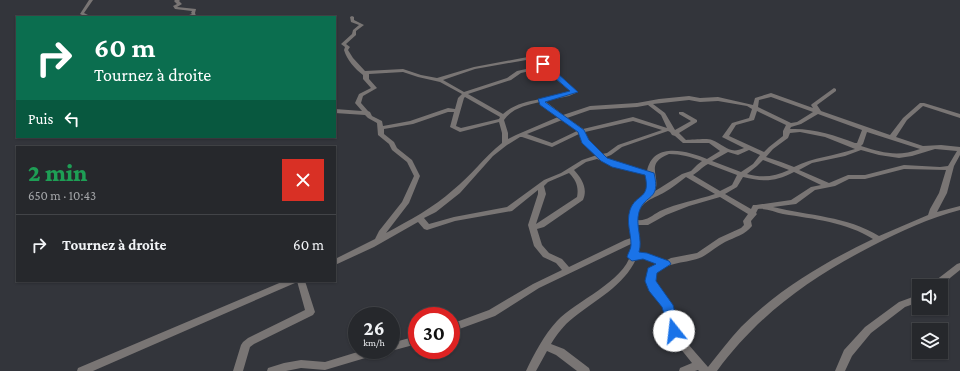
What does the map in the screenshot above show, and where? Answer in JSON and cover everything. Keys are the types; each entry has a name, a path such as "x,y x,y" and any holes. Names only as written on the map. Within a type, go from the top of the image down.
{"street":[{"path":"86,16 82,14 91,0"},
{"path":"178,0 176,2 180,4 174,6 176,8 195,10 195,15 190,16"},
{"path":"352,17 352,20 362,25 354,31 354,34 343,44 348,47 346,50 347,56 364,73 374,88 361,95 358,102 372,118 380,122 382,136 390,141 394,149 410,161 416,176 404,204 382,233 379,240"},
{"path":"437,80 474,68 536,57 574,92 541,100 515,109 502,118 458,130 453,127 456,111 460,107 461,98 464,94 486,84 509,78 520,72 545,66"},
{"path":"364,73 403,70 445,82 502,118 506,133 505,144"},
{"path":"818,111 815,104 834,90"},
{"path":"828,186 764,157 725,137 734,124 752,119 757,98 771,95 922,148 960,150 950,168 943,195 933,209 932,216"},
{"path":"336,262 419,218 449,199 492,155 505,144 574,113 590,108 686,98 700,100 716,99 745,103 790,125"},
{"path":"541,100 581,131 585,141 601,158 616,165 649,173"},
{"path":"649,103 663,114 685,152"},
{"path":"892,138 901,122 911,111 922,104 960,116"},
{"path":"380,128 411,123 448,110 456,111"},
{"path":"336,111 368,113"},
{"path":"632,222 645,223 663,212 720,195 735,186 742,174 786,137 786,131 790,125 801,122 818,111"},
{"path":"675,133 695,122 681,113"},
{"path":"523,135 552,145 581,131 600,128 618,121 635,119 675,133 685,142 710,141 725,151 738,153 749,148"},
{"path":"855,145 860,144 865,129"},
{"path":"419,218 427,227 454,219 509,209 541,186 584,161 601,158 620,146 666,130"},
{"path":"786,131 810,131 828,134 855,145 884,154 898,156 912,155 932,148"},
{"path":"531,371 545,346 561,323 620,277 636,251 632,222 635,208 651,191 652,186 649,173 653,163 662,155 685,152 725,169 769,179 789,174 793,169 808,162 856,151 859,148 855,145"},
{"path":"647,197 663,190 725,151"},
{"path":"702,368 677,338 667,305 651,284 652,271 665,264 699,255 722,240 744,230 748,226 747,221 753,214 754,209 760,206 793,202 813,188 833,185 848,177 865,177 899,167 950,168"},
{"path":"533,228 541,225 580,198 582,194 579,181 570,170"},
{"path":"687,174 753,214"},
{"path":"541,186 542,194 532,221 533,228 541,251 559,260 567,270"},
{"path":"760,206 790,214 847,224 865,230 879,239"},
{"path":"711,371 733,342 780,298 832,262 917,220 960,208"},
{"path":"460,325 492,313 536,286 567,270 635,240"},
{"path":"632,257 643,255 665,264"},
{"path":"943,279 960,266"},
{"path":"82,371 290,282"},
{"path":"238,371 246,345 251,341 310,312 301,282"},
{"path":"840,371 848,353 868,330 902,304 912,301"},
{"path":"545,346 560,352 585,371"},
{"path":"272,371 302,364 325,366 348,359"},
{"path":"684,371 702,368"}],"route":[{"path":"543,64 574,92 541,100 542,103 581,131 585,141 602,156 604,160 616,165 649,173 652,186 651,191 635,208 632,222 636,251 632,257 643,255 665,264 652,271 650,281 653,288 667,305 674,331"}]}
